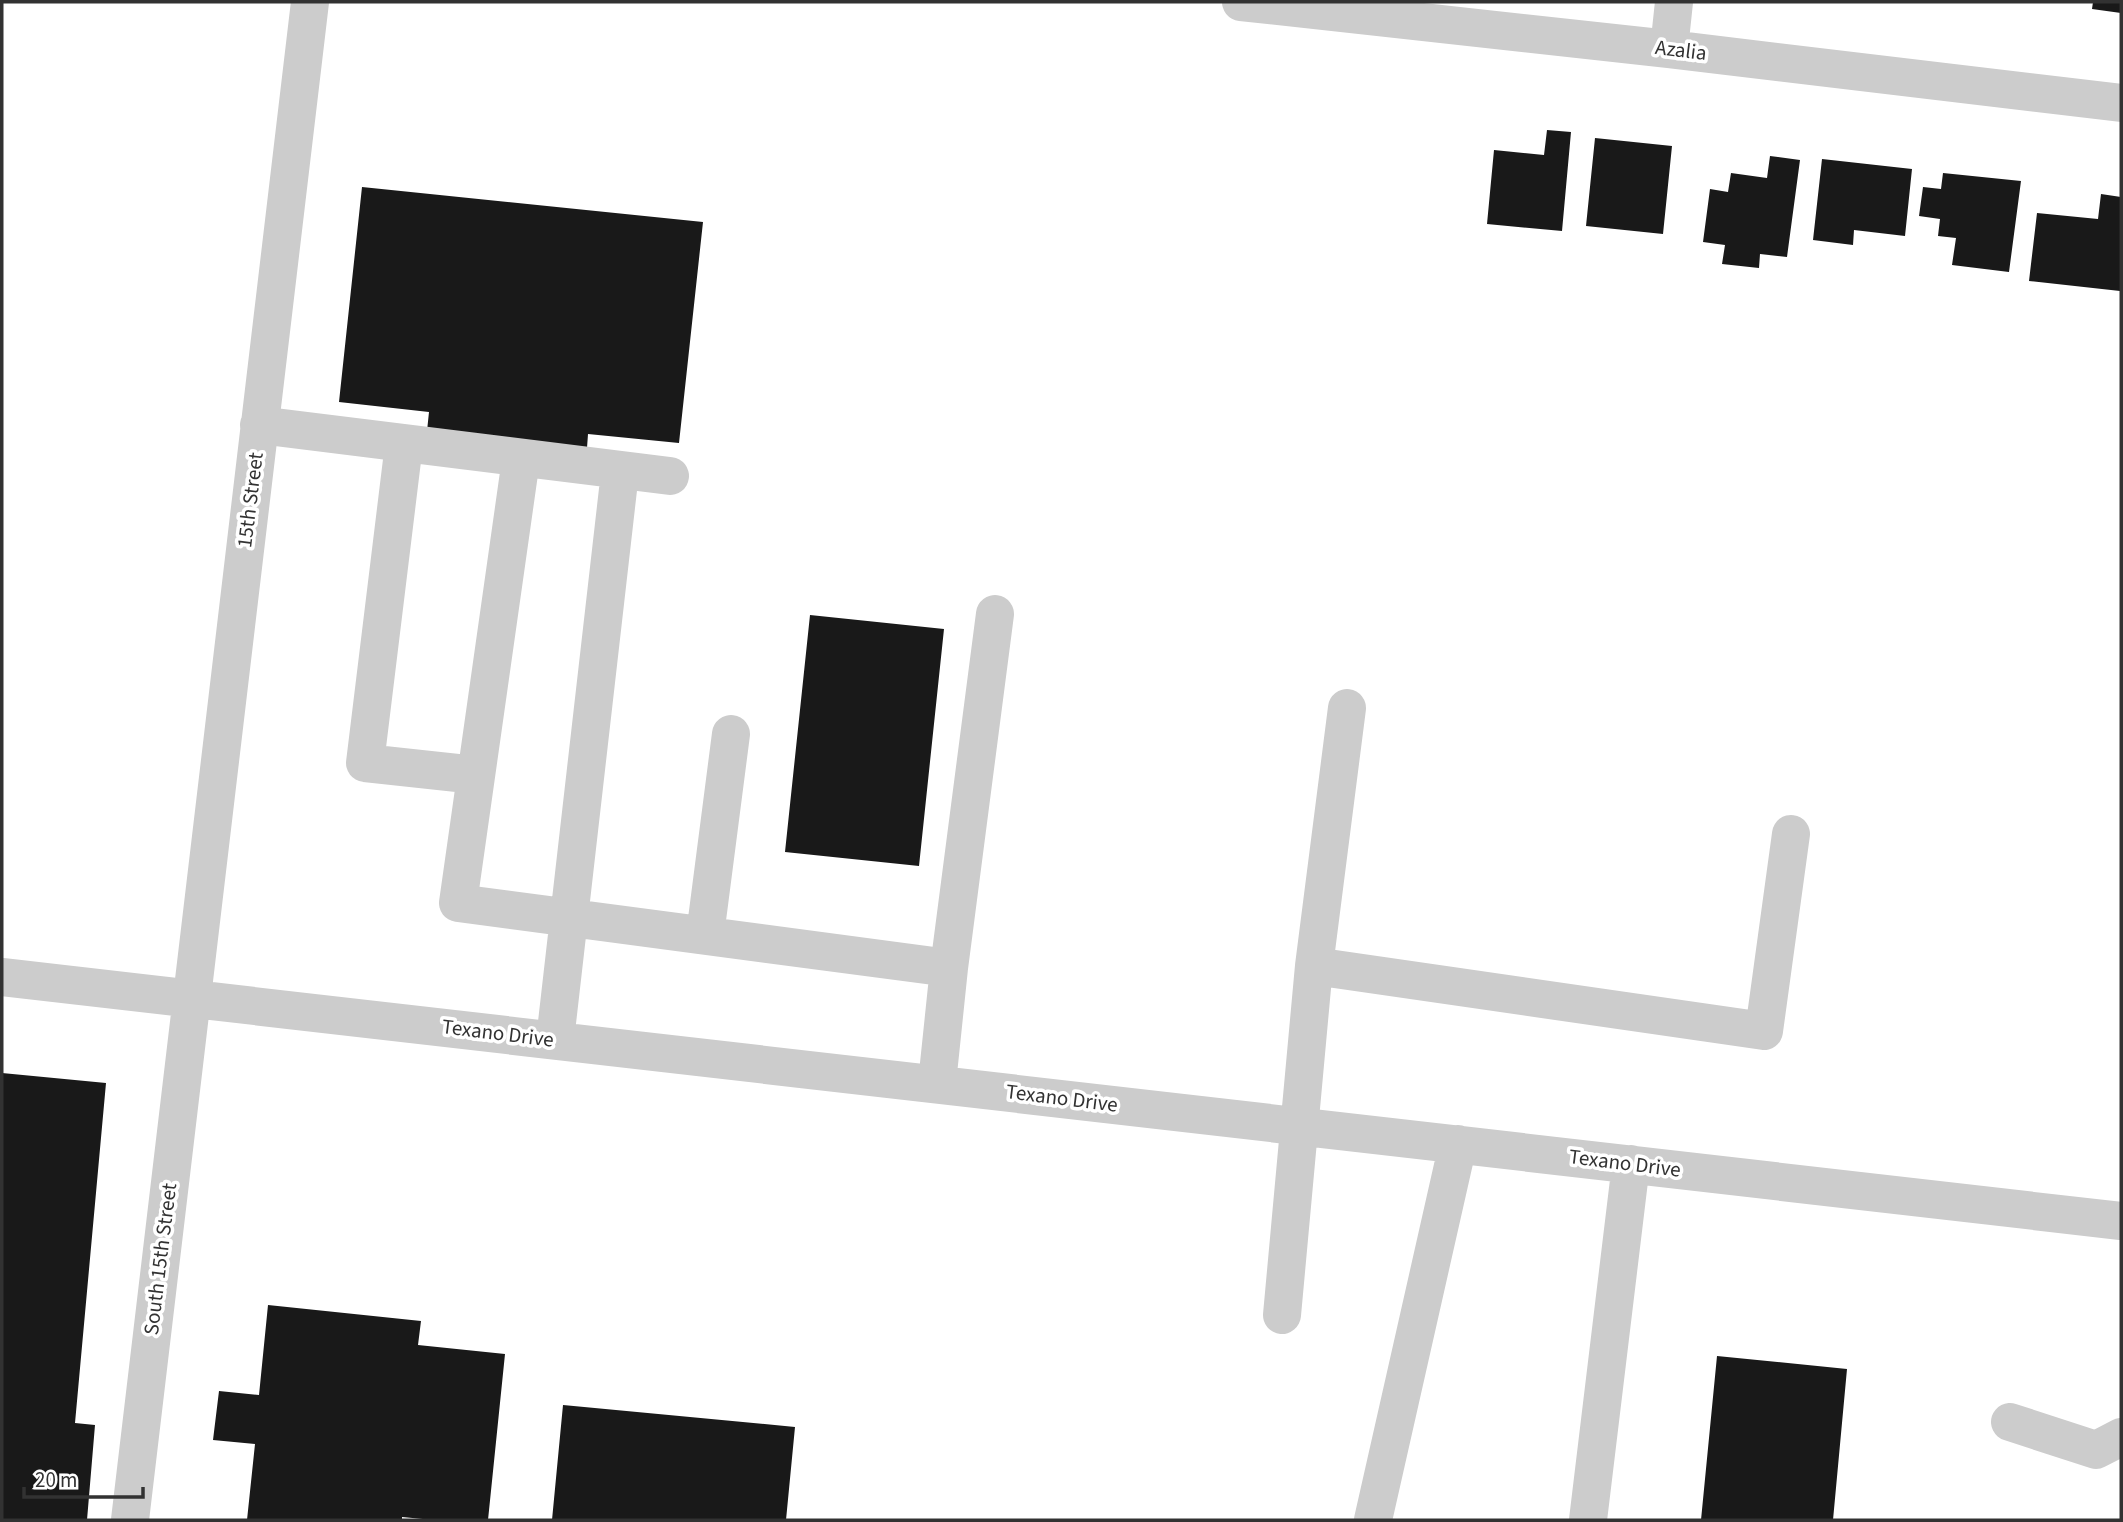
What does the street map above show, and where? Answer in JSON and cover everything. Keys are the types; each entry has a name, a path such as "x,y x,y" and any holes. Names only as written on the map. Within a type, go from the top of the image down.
{"street":[{"name":"15th Street","path":"191,998 310,2"},
{"name":"Azalia","path":"1241,2 1669,48 2121,103"},
{"path":"1669,48 1674,2"},
{"path":"259,425 620,472 670,476"},
{"path":"404,444 365,764 476,775"},
{"path":"521,459 458,903 949,968"},
{"path":"555,1040 620,472"},
{"path":"937,1083 949,968 995,614"},
{"path":"1282,1315 1314,966 1347,708"},
{"path":"705,935 731,734"},
{"path":"1314,966 1764,1031 1791,834"},
{"name":"Texano Drive","path":"2,977 2121,1221"},
{"name":"South 15th Street","path":"130,1520 191,998"},
{"path":"1373,1520 1458,1144"},
{"path":"1588,1520 1631,1164"},
{"path":"2010,1422 2096,1450 2121,1437"}],"building":[{"path":"2093,2 2121,2 2121,13 2092,9"},
{"path":"1547,130 1571,132 1562,231 1487,224 1494,150 1544,155"},
{"path":"1595,138 1672,146 1663,234 1586,226"},
{"path":"1770,156 1800,160 1787,257 1760,254 1759,268 1722,264 1725,245 1703,242 1710,189 1728,192 1731,173 1767,178"},
{"path":"1822,159 1912,169 1905,236 1854,230 1853,245 1813,240"},
{"path":"1943,173 2021,181 2009,272 1952,265 1956,238 1938,236 1940,219 1919,216 1923,187 1941,189"},
{"path":"362,187 703,222 679,443 588,434 587,448 427,431 429,412 339,402"},
{"path":"2101,194 2121,197 2120,291 2029,281 2037,213 2098,219"},
{"path":"810,615 944,629 919,866 785,852"},
{"path":"2,1073 106,1083 75,1423 95,1425 87,1520 2,1520"},
{"path":"268,1305 421,1321 418,1345 505,1354 488,1520 402,1517 402,1520 247,1520 255,1444 213,1440 219,1391 259,1395"},
{"path":"1717,1356 1847,1369 1833,1520 1701,1520"},
{"path":"563,1405 795,1427 786,1520 552,1520"}]}
